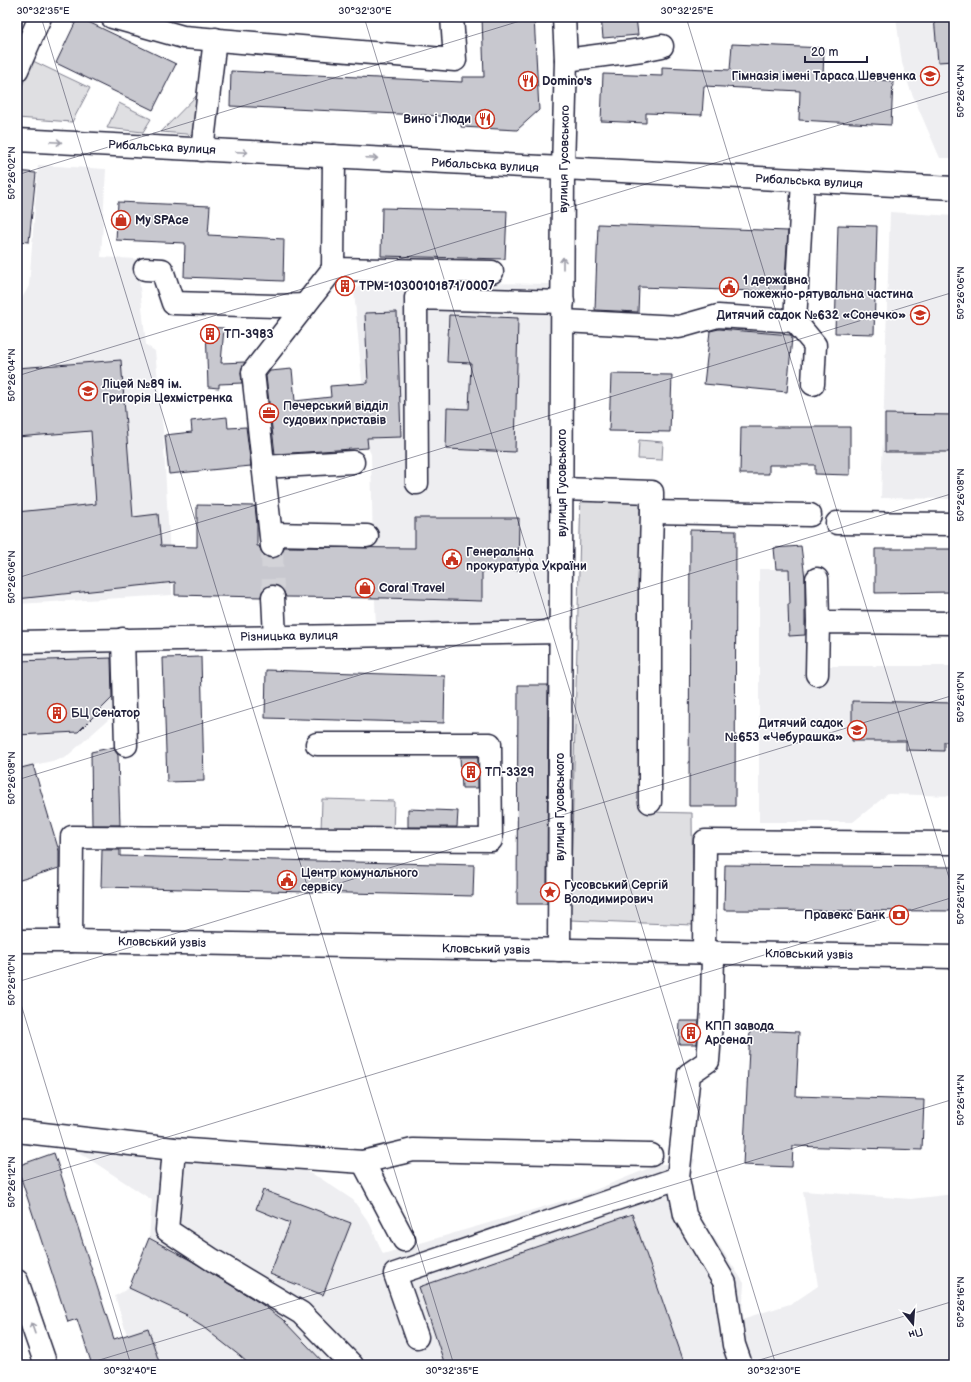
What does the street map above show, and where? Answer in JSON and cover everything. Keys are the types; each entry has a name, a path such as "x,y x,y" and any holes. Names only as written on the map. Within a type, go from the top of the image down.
{"street":[{"path":"17,70 40,17"},
{"path":"112,17 182,36 455,60 452,17"},
{"name":"вулиця Гусовського","path":"559,950 566,60 564,17"},
{"path":"202,150 215,39"},
{"path":"566,60 662,46"},
{"name":"Рибальська вулиця","path":"17,140 954,188"},
{"path":"334,156 333,269 253,372 272,540 367,536"},
{"path":"803,181 795,321 815,345 813,384"},
{"path":"145,269 162,270 173,303 276,306 305,305"},
{"path":"333,269 492,272"},
{"path":"418,483 416,298 563,312 679,327 718,316 795,321"},
{"path":"263,467 353,462"},
{"path":"562,489 652,492 650,586 650,802"},
{"path":"652,512 810,515"},
{"path":"837,523 954,524"},
{"path":"817,579 817,674"},
{"path":"273,597 275,637"},
{"path":"818,622 954,624"},
{"name":"Різницька вулиця","path":"17,642 561,632"},
{"path":"123,639 126,745"},
{"path":"71,941 72,837 491,840 490,744 316,744"},
{"path":"740,1365 734,1345 725,1283 685,1215 678,1178 689,1074 708,1061 712,1010 708,952 705,841 950,843"},
{"name":"Кловський узвіз","path":"17,941 954,957"},
{"path":"17,1131 174,1149 363,1162 413,1150 651,1155"},
{"path":"174,1149 167,1230 211,1259 301,1313 352,1365"},
{"path":"363,1162 404,1240"},
{"path":"417,1337 395,1274 678,1178"},
{"path":"17,1281 46,1365"}],"shaded area":[{"name":"Гімназія імені Тараса Шевченка","path":"896,17 954,17 954,158 940,158 910,89 902,63"},
{"path":"33,61 90,88 72,122 17,118 17,97"},
{"path":"200,92 198,135 161,132"},
{"path":"119,103 151,119 143,132 107,128"},
{"name":"Ліцей №89 ім. Григорія Цехмістренка","path":"38,165 106,169 101,257 137,259 146,345 155,351 163,430 172,595 17,604 17,307 29,286"},
{"name":"Дитячий садок №632 «Сонечко»","path":"890,212 954,216 954,499 881,498"},
{"path":"366,281 553,284 552,612 541,622 376,627 371,454 368,448 354,291"},
{"path":"639,440 663,442 662,460 638,459"},
{"path":"581,492 650,494 648,812 692,813 693,925 570,920"},
{"name":"Дитячий садок №653 «Чебурашка»","path":"759,569 825,569 825,666 954,666 954,796 888,794 853,822 759,822"},
{"name":"БЦ Сенатор","path":"119,644 118,711 65,758 17,769 17,647"},
{"path":"322,799 394,801 393,833 321,831"},
{"path":"63,1142 295,1166 320,1178 353,1200 370,1224 383,1254 580,1196 657,1165 695,1159 689,1182 695,1209 744,1283 742,1319 793,1303 818,1286 803,1191 911,1199 954,1194 954,1365 92,1365 86,1348 127,1335 115,1296 129,1288 149,1238 152,1200"}],"building":[{"path":"78,17 176,64 153,110 56,63"},
{"path":"482,17 534,17 539,110 517,130 461,127 461,117 230,106 231,71 462,82 462,77 484,77"},
{"path":"601,17 636,17 638,35 603,38"},
{"path":"934,17 954,17 954,61 938,62"},
{"path":"732,44 824,48 823,77 893,81 891,125 799,120 800,91 704,86 702,115 646,113 646,123 601,121 603,74 662,76 662,67 730,70"},
{"path":"17,171 36,173 29,242 17,241"},
{"path":"118,202 210,206 208,235 284,239 283,281 184,277 185,243 116,240"},
{"path":"382,208 507,211 505,259 381,256"},
{"path":"598,224 788,231 784,292 639,287 638,312 595,310"},
{"path":"838,225 877,226 874,334 835,333"},
{"path":"397,312 401,437 367,438 368,448 275,454 266,376 270,371 292,369 295,401 331,397 330,386 368,383 365,313"},
{"path":"449,315 518,318 515,452 446,449 447,408 469,409 471,363 447,362"},
{"path":"206,327 224,328 221,363 245,362 241,373 242,383 219,384 219,388 208,387"},
{"path":"719,329 791,335 787,392 704,384 710,331"},
{"path":"121,360 133,517 158,514 161,546 197,547 197,505 255,506 257,546 259,546 262,553 267,557 273,558 280,556 284,547 415,548 415,518 519,518 518,570 482,569 482,601 286,597 283,590 278,586 273,585 266,587 262,592 261,597 175,595 175,582 17,599 17,512 96,504 91,431 17,437 17,368"},
{"path":"611,374 672,375 670,432 609,431"},
{"path":"885,414 954,415 954,452 885,452"},
{"path":"227,417 228,428 246,427 251,466 169,474 165,435 192,432 191,421"},
{"path":"741,427 850,427 850,475 815,474 815,465 769,465 769,474 740,474"},
{"path":"690,530 736,531 735,806 689,806"},
{"path":"801,546 805,578 805,635 789,636 789,569 776,569 774,548"},
{"path":"875,549 954,549 954,592 875,593"},
{"path":"201,657 204,781 167,782 163,658"},
{"name":"БЦ Сенатор","path":"111,658 112,698 78,732 17,735 17,661"},
{"path":"266,670 445,676 444,723 265,718"},
{"path":"518,685 548,685 547,904 517,904"},
{"path":"852,701 954,703 954,742 944,742 944,751 906,750 906,741 852,741"},
{"path":"114,747 118,755 120,825 92,825 91,752"},
{"name":"ТП-3329","path":"460,757 478,757 478,788 462,788"},
{"path":"33,765 59,851 59,868 17,881 17,769"},
{"path":"408,809 458,811 457,827 408,827"},
{"path":"102,850 120,850 120,856 474,865 473,896 101,887"},
{"path":"725,865 954,867 954,911 724,910"},
{"name":"КПП завода Арсенал","path":"680,1021 699,1021 697,1044 679,1044"},
{"path":"750,1030 799,1032 796,1096 924,1100 922,1150 793,1146 792,1167 743,1165"},
{"path":"54,1153 114,1339 148,1328 160,1365 92,1365 77,1319 68,1322 17,1166"},
{"path":"263,1190 351,1223 323,1295 270,1274 290,1223 256,1209"},
{"path":"632,1214 685,1365 445,1365 419,1287"},
{"path":"149,1238 190,1260 260,1303 282,1319 326,1365 250,1365 203,1327 185,1316 187,1315 129,1288"}],"tunnel":[{"path":"272,546 273,597"}],"place":[{"name":"Гімназія імені Тараса Шевченка","path":"930,76"},
{"name":"Domino's","path":"528,81"},
{"name":"Вино і Люди","path":"485,119"},
{"name":"My SPAce","path":"121,220"},
{"name":"ТРМ-10300101871/0007","path":"345,286"},
{"name":"1 державна пожежно-рятувальна частина","path":"729,287"},
{"name":"Дитячий садок №632 «Сонечко»","path":"920,315"},
{"name":"ТП-3983","path":"210,334"},
{"name":"Ліцей №89 ім. Григорія Цехмістренка","path":"88,391"},
{"name":"Печерський відділ судових приставів","path":"269,413"},
{"name":"Генеральна прокуратура України","path":"452,559"},
{"name":"Coral Travel","path":"365,588"},
{"name":"БЦ Сенатор","path":"57,713"},
{"name":"Дитячий садок №653 «Чебурашка»","path":"857,730"},
{"name":"ТП-3329","path":"471,772"},
{"name":"Центр комунального сервісу","path":"287,880"},
{"name":"Гусовський Сергій Володимирович","path":"550,892"},
{"name":"Правекс Банк","path":"899,915"},
{"name":"КПП завода Арсенал","path":"691,1033"}]}
